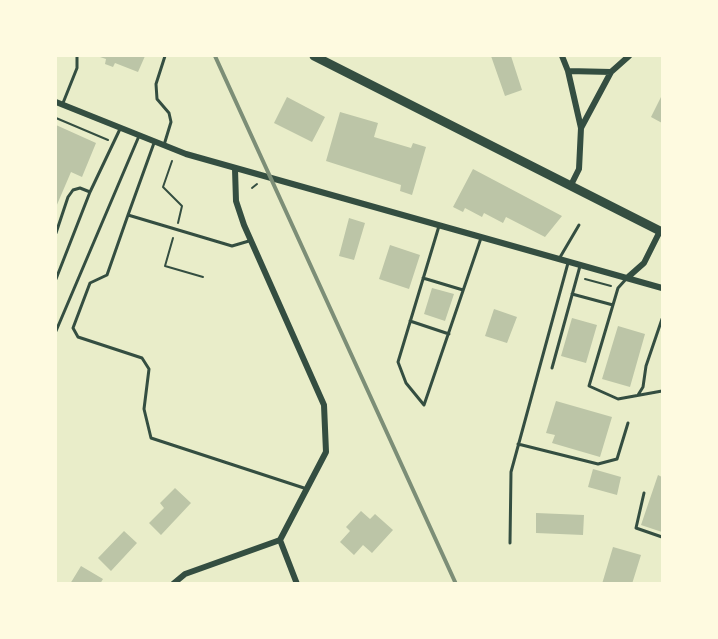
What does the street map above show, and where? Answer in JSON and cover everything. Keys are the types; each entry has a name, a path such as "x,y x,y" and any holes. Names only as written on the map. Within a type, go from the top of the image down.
{"main road":[{"path":"314,56 662,231"}],"street":[{"path":"562,56 568,71 581,128 579,169 571,185"},
{"path":"581,128 611,72 629,56"},
{"path":"568,71 611,72"},
{"path":"59,104 164,146 235,169 663,288"},
{"path":"173,584 185,574 280,540 326,452 324,405 236,201 235,169"},
{"path":"627,278 644,262 662,231"},
{"path":"280,540 297,584"}],"lane":[{"path":"59,104 77,68 76,56"},
{"path":"164,146 171,122 170,113 157,99 156,84 165,56"},
{"path":"56,279 90,192 120,129"},
{"path":"56,331 139,136"},
{"path":"154,142 107,276 90,283 73,328 78,337 142,358 149,369 144,410 151,438 307,489"},
{"path":"56,233 68,197 73,190 80,188 90,192"},
{"path":"128,215 232,246 251,240"},
{"path":"558,260 579,225"},
{"path":"439,226 398,362 406,383 424,405 481,238"},
{"path":"510,543 511,472 568,263"},
{"path":"552,368 580,266"},
{"path":"423,278 463,290"},
{"path":"627,278 618,288 589,386 618,399 663,390"},
{"path":"572,294 613,305"},
{"path":"638,395 643,387 646,366 662,319"},
{"path":"410,321 449,334"},
{"path":"518,444 598,464 617,459 628,423"},
{"path":"644,493 636,528 663,537"}],"path":[{"path":"56,118 113,142"},
{"path":"172,161 163,187 182,206 177,224"},
{"path":"173,238 165,266 203,277"}],"building":[{"path":"97,56 145,56 138,72 115,63 113,67 105,64 106,59"},
{"path":"491,56 511,56 522,90 505,96"},
{"path":"662,95 662,123 651,117"},
{"path":"287,97 325,117 312,142 274,123"},
{"path":"340,112 378,123 374,137 411,148 413,143 426,147 412,195 400,191 401,185 326,161"},
{"path":"56,125 96,143 82,177 71,172 56,207"},
{"path":"473,169 562,216 545,237 506,217 503,223 484,213 482,217 465,208 463,212 453,207"},
{"path":"349,218 365,223 354,260 339,256"},
{"path":"390,245 420,255 409,289 379,279"},
{"path":"432,288 454,294 445,321 424,314"},
{"path":"494,309 517,317 507,343 485,336"},
{"path":"572,318 597,325 586,363 561,356"},
{"path":"618,326 645,334 630,387 602,379"},
{"path":"556,401 612,417 600,457 552,443 555,435 546,433"},
{"path":"593,469 621,477 617,495 588,487"},
{"path":"658,475 662,477 662,532 641,525"},
{"path":"175,488 191,503 161,535 149,523 164,508 160,503"},
{"path":"361,511 370,519 375,514 393,530 372,553 363,545 354,555 340,542 350,531 346,527"},
{"path":"536,513 584,515 583,535 536,533"},
{"path":"124,531 137,543 111,571 98,558"},
{"path":"613,547 641,555 632,584 602,584"},
{"path":"81,566 103,579 100,584 70,584"}],"railway":[{"path":"215,56 456,584"}]}
